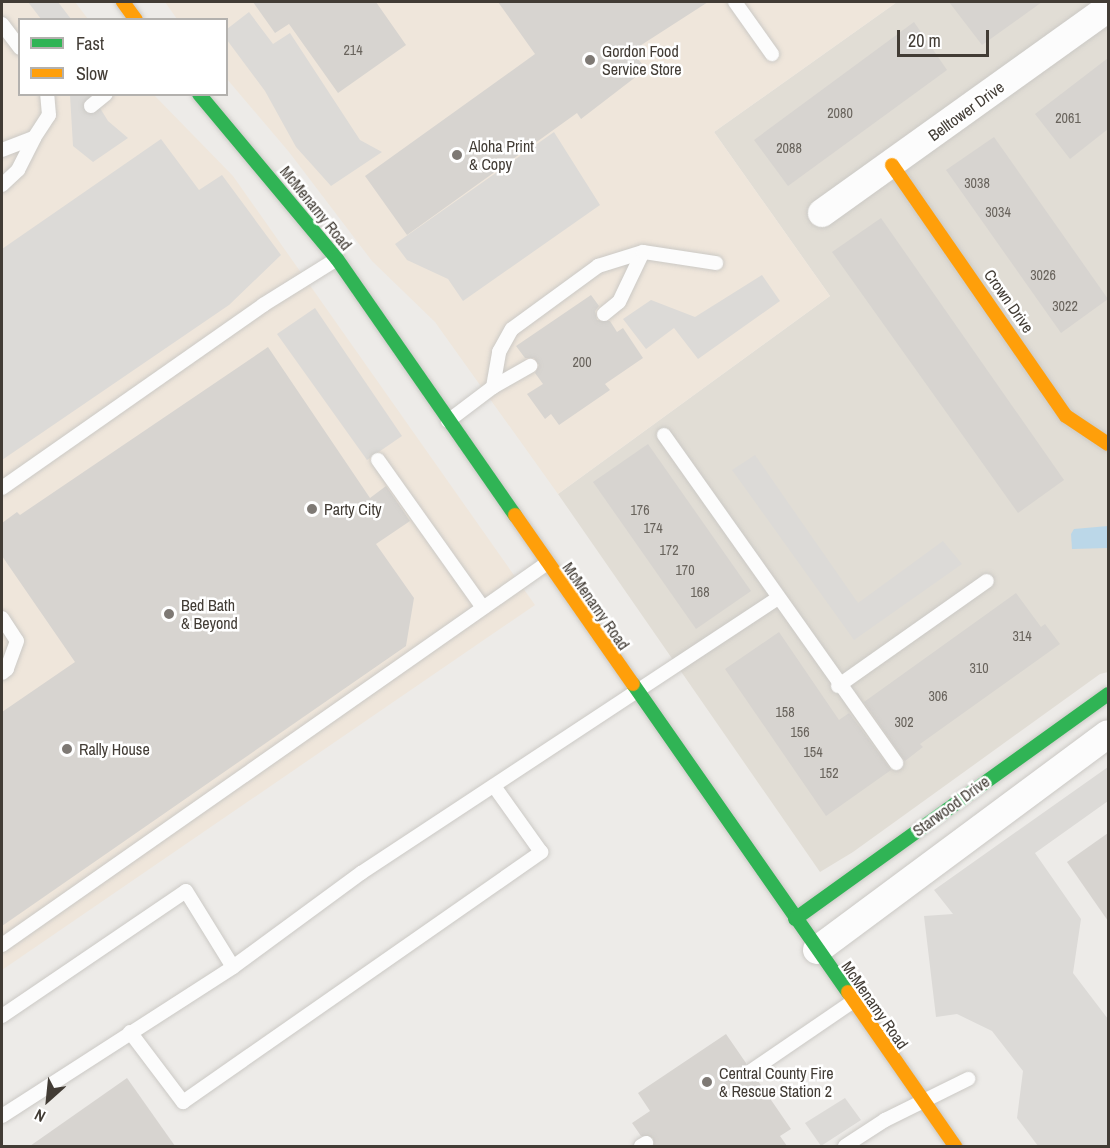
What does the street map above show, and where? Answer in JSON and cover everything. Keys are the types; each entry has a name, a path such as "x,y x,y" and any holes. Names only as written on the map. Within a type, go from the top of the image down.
{"street":[{"path":"123,2 135,18"},
{"name":"Belltower Drive","path":"822,213 1108,8"},
{"name":"McMenamy Road","path":"201,96 337,259 447,422 955,1146"},
{"name":"Crown Drive","path":"892,165 1066,416 1108,444"},
{"name":"Starwood Drive","path":"795,919 1108,694"},
{"name":"Starwood Drive","path":"817,950 1108,734"}],"lane":[{"path":"735,2 772,54"},
{"path":"2,24 18,45"},
{"path":"2,185 18,170 49,115 47,96"},
{"path":"91,106 104,96"},
{"path":"2,150 34,138"},
{"path":"493,387 498,352 512,329 598,266 643,252 716,263"},
{"path":"604,314 620,302 643,252"},
{"path":"2,488 263,305 337,259"},
{"path":"447,422 493,387 530,366"},
{"path":"664,435 838,686 896,763"},
{"path":"378,460 483,608"},
{"path":"2,945 546,564"},
{"path":"838,686 987,581"},
{"path":"2,1116 232,967 361,873 637,694 778,598"},
{"path":"2,618 17,641 7,669 2,673"},
{"path":"130,1032 183,1102 541,852 494,786"},
{"path":"2,1016 186,891 232,967"},
{"path":"751,1071 852,1002"},
{"path":"845,1146 885,1120 968,1079"}],"shaded area":[{"path":"2,2 75,2 87,18 18,18 18,96 155,96 233,176 535,605 2,970"},
{"path":"28,2 58,2 70,18 40,18"},
{"path":"165,2 897,2 714,132 830,296 558,494 435,322 372,261 289,152 228,80 228,18 176,18"},
{"path":"897,2 1108,2 1108,672 1100,674 853,852 820,872 558,494 830,296 714,132"},
{"path":"249,12 273,44 290,33 360,140 382,152 331,186 296,147 265,91 228,41 228,28"},
{"path":"70,96 93,96 108,121 128,138 93,162 73,146"},
{"path":"554,132 600,205 463,301 448,279 407,260 395,244"},
{"path":"161,139 199,190 222,175 281,255 229,305 2,460 2,249"},
{"path":"762,275 780,301 698,359 674,328 646,349 623,319 651,300 695,317"},
{"path":"315,308 402,436 367,460 277,334"},
{"path":"755,455 858,603 943,541 962,564 854,640 732,470"},
{"path":"1108,767 1108,801 1035,853 1081,919 1073,973 1108,1019 1108,1146 1038,1146 1017,1118 1023,1071 992,1031 957,1014 936,1017 924,916 953,914 934,890"},
{"path":"845,1098 861,1120 821,1146 805,1123"}],"water":[{"path":"1108,526 1108,548 1072,549 1071,534 1074,529"}],"building":[{"path":"253,2 376,2 406,45 338,93 289,24 275,33"},
{"path":"498,2 708,2 632,51 646,69 581,119 577,113 407,235 365,176 535,54"},
{"path":"949,2 1042,2 982,45"},
{"path":"914,22 947,70 788,186 754,140"},
{"path":"1108,58 1108,129 1070,159 1035,114"},
{"path":"994,137 1108,299 1061,333 946,170"},
{"path":"881,218 1064,480 1018,513 832,252"},
{"path":"591,295 599,306 595,311 597,320 610,321 617,332 623,328 643,358 605,384 610,390 559,425 551,414 545,419 527,394 543,384 535,373 539,365 534,358 525,358 516,346"},
{"path":"268,347 370,498 386,486 410,521 376,544 414,598 406,646 2,926 2,712 75,662 2,556 2,523 17,512 20,515"},
{"path":"648,444 751,591 696,629 593,482"},
{"path":"1016,593 1041,627 1045,624 1060,644 920,744 923,747 905,761 864,702"},
{"path":"779,632 839,720 849,713 891,770 826,816 725,669"},
{"path":"1108,833 1108,921 1067,862"},
{"name":"Central County Fire & Rescue Station 2","path":"726,1034 746,1063 744,1077 756,1078 791,1129 780,1136 787,1146 654,1146 653,1138 641,1136 632,1123 650,1111 638,1093"},
{"path":"127,1078 175,1146 30,1146"}],"traffic: fast":[{"path":"201,96 337,259 515,515"},
{"path":"633,684 848,992"},
{"path":"795,919 1108,694"}],"traffic: slow":[{"path":"123,2 135,18"},
{"path":"892,165 1066,416 1108,444"},
{"path":"515,515 633,684"},
{"path":"848,992 955,1146"}],"place":[{"name":"Gordon Food Service Store","path":"590,60"},
{"name":"Aloha Print & Copy","path":"457,155"},
{"name":"Party City","path":"312,509"},
{"name":"Bed Bath & Beyond","path":"169,614"},
{"name":"Rally House","path":"67,749"},
{"name":"Central County Fire & Rescue Station 2","path":"707,1082"}]}
